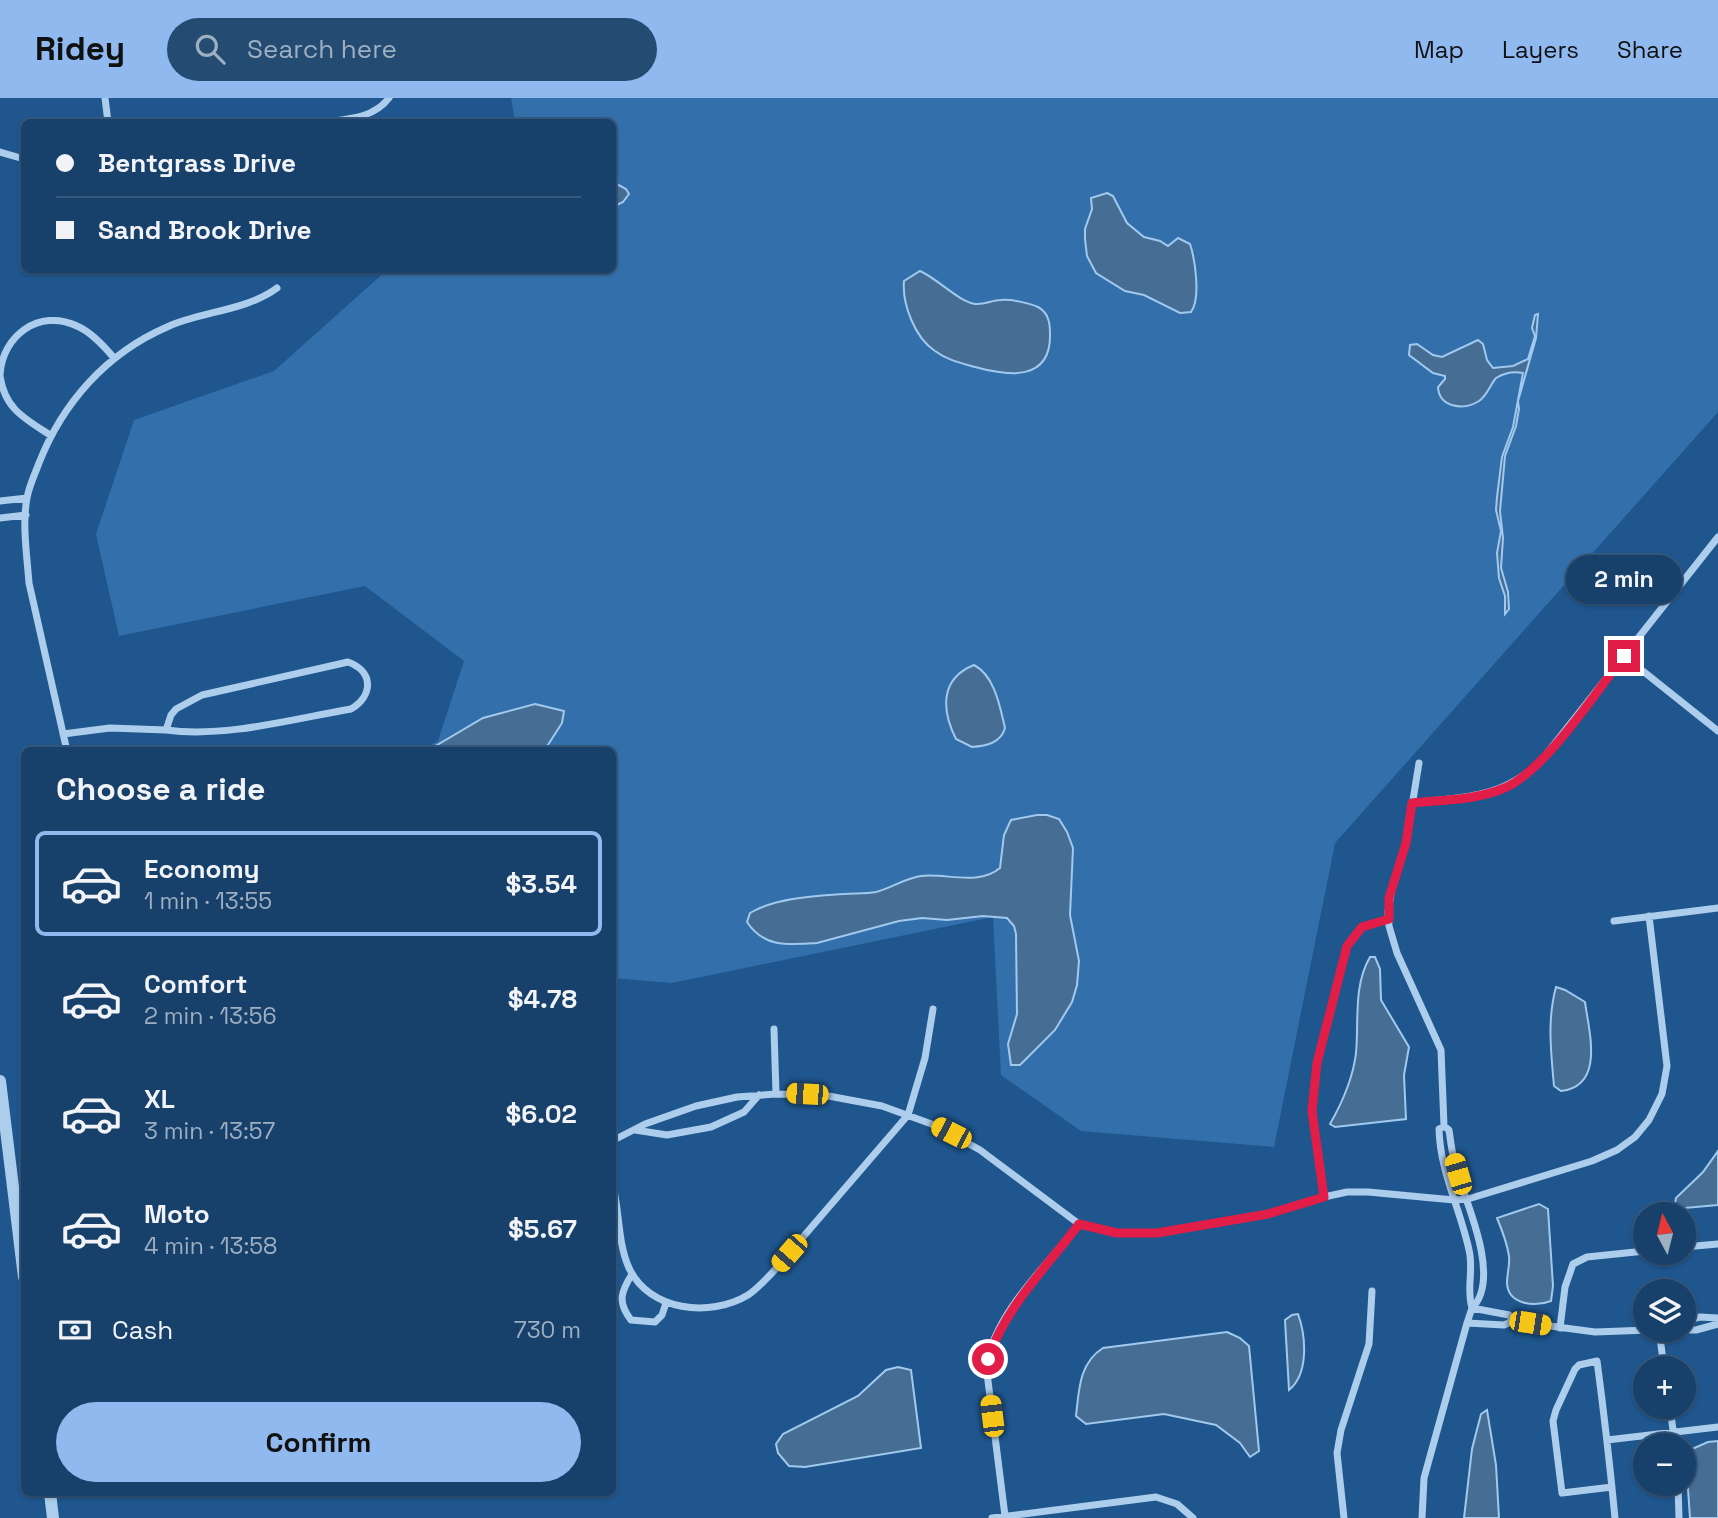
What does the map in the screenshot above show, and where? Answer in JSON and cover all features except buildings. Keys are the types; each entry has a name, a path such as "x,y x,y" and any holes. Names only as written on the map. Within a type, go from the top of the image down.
{"street":[{"path":"105,98 108,119"},
{"path":"344,119 372,113 388,100"},
{"path":"0,152 21,158"},
{"path":"66,747 29,583 27,498 50,435 76,395 114,358 139,341 191,317 255,300 277,288"},
{"path":"50,435 9,404 0,375 3,355 13,338 29,326 46,321 66,322 84,329 114,358"},
{"path":"0,501 27,498"},
{"path":"0,518 26,515"},
{"path":"1412,803 1489,793 1519,780 1541,761 1718,537"},
{"path":"1624,656 1718,731"},
{"path":"63,734 110,728 185,733 224,730 351,709 364,698 368,690 368,680 363,670 348,662 202,695 176,709 166,730"},
{"path":"1419,763 1406,843 1389,898 1389,919 1397,953 1441,1050 1444,1126 1449,1130 1453,1158 1478,1232 1483,1265 1479,1302 1472,1308 1467,1323 1424,1478 1422,1518"},
{"path":"1614,921 1718,908"},
{"path":"616,1139 634,1129 696,1106 737,1097 776,1094 844,1098 908,1115 946,1131 980,1150 1079,1224 1117,1233 1157,1233 1268,1214 1347,1192 1468,1199 1605,1156 1635,1137 1653,1114 1662,1094 1667,1066 1649,916"},
{"path":"1324,1197 1312,1111 1317,1063 1347,946 1362,927 1389,919"},
{"path":"616,1206 625,1259 632,1274 644,1289 666,1303 691,1307 722,1304 736,1301 758,1288 908,1115 925,1058 933,1009"},
{"path":"774,1028 776,1094"},
{"path":"0,1081 21,1252"},
{"path":"634,1129 667,1135 702,1129 744,1112 759,1095"},
{"path":"1444,1126 1439,1129 1440,1145 1445,1175 1470,1253 1468,1294 1472,1308"},
{"path":"1005,1516 986,1365 1000,1330 1016,1303 1079,1224"},
{"path":"1696,1246 1718,1244"},
{"path":"1560,1328 1566,1287 1573,1264 1587,1256 1633,1252"},
{"path":"632,1274 622,1298 623,1310 631,1320 641,1323 655,1322 662,1315 666,1303"},
{"path":"1344,1518 1337,1452 1341,1430 1369,1344 1372,1291"},
{"path":"1472,1308 1509,1315 1513,1321"},
{"path":"1696,1318 1718,1318"},
{"path":"1467,1323 1504,1325 1513,1321 1595,1332 1633,1331"},
{"path":"1696,1330 1718,1324"},
{"path":"1612,1487 1562,1493 1554,1433 1556,1410 1572,1375 1580,1365 1597,1361 1607,1440 1612,1487 1615,1518"},
{"path":"1671,1419 1673,1432"},
{"path":"1607,1440 1718,1427"},
{"path":"50,1496 53,1518"},
{"path":"1678,1496 1679,1518"},
{"path":"992,1518 1162,1498 1177,1504 1193,1518"}],"shaded area":[{"path":"511,98 1718,98 1718,412 1335,843 1274,1147 1081,1131 1001,1075 993,917 672,983 616,978 616,747 427,747 438,741 464,661 365,586 119,636 96,534 134,420 274,371 384,273 616,273 616,119 514,119"},
{"path":"616,184 629,194 616,206"},
{"path":"1107,193 1113,196 1127,223 1144,237 1168,246 1178,238 1190,244 1196,289 1191,312 1180,313 1144,295 1125,291 1096,273 1087,256 1085,229 1092,209 1091,198"},
{"path":"920,271 968,302 979,304 1010,300 1042,309 1050,330 1048,350 1043,361 1025,372 1001,372 959,363 935,351 921,338 911,320 905,300 904,281"},
{"path":"1538,314 1536,338 1518,401 1516,426 1505,456 1500,511 1503,538 1501,568 1508,592 1509,609 1505,614 1505,596 1499,578 1497,553 1501,531 1496,510 1502,457 1513,427 1523,373 1509,373 1496,378 1484,396 1473,404 1453,405 1447,403 1439,394 1438,387 1445,376 1433,373 1409,355 1410,345 1417,344 1433,355 1442,357 1478,340 1483,344 1487,360 1493,368 1513,366 1528,359 1535,336 1532,328 1535,315"},
{"path":"974,665 992,684 1005,728 1000,737 988,745 972,747 956,739 946,707 949,687 954,679"},
{"path":"535,704 564,711 562,723 547,747 434,747 483,718"},
{"path":"1037,815 1059,819 1073,848 1070,915 1079,961 1072,1002 1055,1030 1020,1065 1011,1065 1008,1044 1017,1014 1016,934 1014,926 1007,918 922,918 899,921 817,943 797,944 769,941 761,937 747,922 750,913 783,901 876,892 921,876 972,878 992,873 1000,868 1004,835 1011,820"},
{"path":"1370,957 1375,957 1380,969 1381,1000 1409,1047 1404,1075 1406,1119 1335,1127 1330,1124 1339,1108 1355,1062 1359,992"},
{"path":"1556,987 1585,1002 1591,1042 1589,1069 1584,1079 1575,1087 1561,1091 1554,1086 1551,1048 1551,1012"},
{"path":"1718,1151 1718,1205 1696,1207 1696,1202 1675,1202 1676,1198 1703,1172"},
{"path":"1539,1204 1548,1209 1553,1286 1551,1301 1530,1304 1517,1300 1509,1290 1509,1256 1497,1218"},
{"path":"1298,1314 1304,1343 1303,1365 1289,1390 1285,1320"},
{"path":"1227,1332 1249,1346 1259,1451 1250,1457 1240,1443 1216,1425 1164,1414 1086,1424 1076,1416 1085,1369 1095,1354 1103,1348"},
{"path":"898,1367 911,1370 921,1448 805,1467 789,1466 778,1453 776,1444 783,1434 858,1396 886,1370"},
{"path":"1487,1410 1496,1465 1499,1518 1464,1518 1472,1449 1481,1414"},
{"path":"1718,1441 1718,1518 1690,1518 1688,1496 1696,1496 1696,1447"}],"route":[{"path":"988,1359 996,1337 1016,1303 1079,1224 1117,1233 1157,1233 1268,1214 1324,1197 1312,1111 1317,1063 1347,946 1362,927 1389,919 1389,898 1406,843 1412,803 1489,793 1519,780 1541,761 1624,656"}]}
